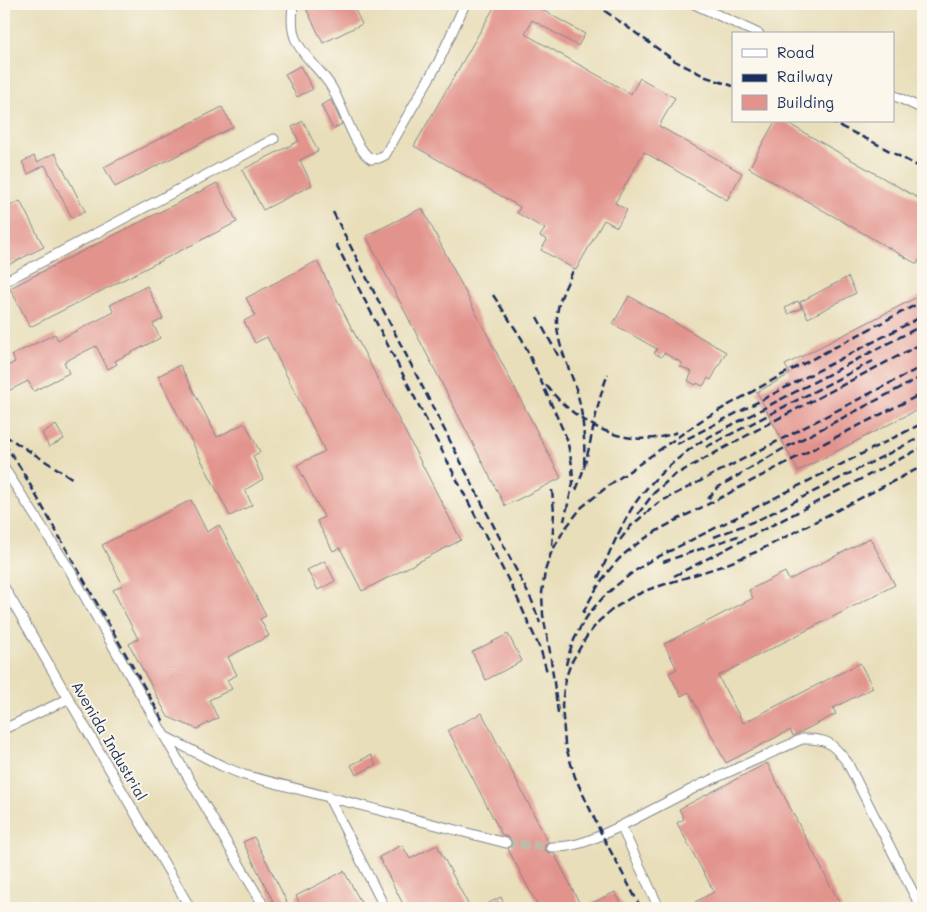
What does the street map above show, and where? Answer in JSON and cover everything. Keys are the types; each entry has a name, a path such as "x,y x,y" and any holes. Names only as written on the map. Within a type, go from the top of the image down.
{"street":[{"path":"293,4 292,26 300,47 332,88 362,151 372,159 385,155 438,63 465,4"},
{"path":"694,4 755,32"},
{"path":"894,95 923,109"},
{"path":"4,282 274,139"},
{"path":"4,468 68,568 265,908"},
{"name":"Avenida Industrial","path":"4,587 190,908"},
{"path":"4,729 68,699"},
{"path":"164,736 222,766 244,775 506,843"},
{"path":"551,846 564,847 579,844 621,826 702,784 802,739 817,738 827,741 836,748 847,762 921,908"},
{"path":"328,796 385,908"},
{"path":"621,826 659,908"}],"building":[{"path":"304,4 352,4 362,24 323,43"},
{"path":"496,4 542,4 539,8 585,34 578,46 532,20 525,34 631,94 640,78 675,98 659,126 742,173 727,200 644,152 615,203 627,210 617,227 604,220 576,270 541,250 547,240 540,236 545,229 517,213 520,207 414,146"},
{"path":"300,66 313,89 297,97 285,74"},
{"path":"331,100 342,124 333,129 321,105"},
{"path":"222,107 233,127 115,187 104,167"},
{"path":"303,121 318,151 300,160 312,185 263,210 242,170 299,141 292,127"},
{"path":"774,122 786,122 923,201 923,253 917,264 749,168"},
{"path":"55,153 85,211 72,218 45,165 28,174 22,162 34,156 37,162"},
{"path":"217,183 237,222 30,327 10,288"},
{"path":"20,201 44,247 8,265 4,256 4,209"},
{"path":"422,208 561,478 505,506 366,236"},
{"path":"317,261 461,540 362,591 340,548 333,551 317,521 324,517 297,465 325,451 267,337 255,343 244,321 255,315 246,298"},
{"path":"848,277 856,293 808,318 800,302"},
{"path":"147,286 163,319 153,324 160,338 115,361 117,364 108,369 96,346 64,362 69,373 34,391 28,381 4,393 4,368 15,362 12,355 55,334 58,340 114,312 110,305"},
{"path":"923,294 923,407 798,471 757,392 790,374 785,365"},
{"path":"629,296 726,352 711,380 708,378 703,386 688,381 692,372 680,366 682,363 664,353 661,357 654,353 657,349 613,324"},
{"path":"798,301 802,308 788,314 785,308"},
{"path":"180,365 217,437 245,423 260,452 253,456 263,479 245,490 252,505 230,516 158,376"},
{"path":"56,425 64,439 49,447 42,433"},
{"path":"191,500 207,532 219,525 266,616 260,619 269,636 228,657 237,675 227,680 232,689 209,700 218,718 197,729 168,717 129,644 138,639 113,590 123,585 102,545"},
{"path":"870,538 895,585 718,676 743,723 860,663 873,688 833,708 836,714 793,736 790,730 726,763 689,692 681,696 669,673 677,669 664,644 753,598 749,590 785,572 789,580"},
{"path":"325,561 335,581 318,590 307,570"},
{"path":"508,634 522,661 486,680 472,652"},
{"path":"482,713 548,842 545,844 545,850 548,853 554,853 582,908 539,908 508,849 512,845 512,841 502,835 448,730"},
{"path":"371,755 376,765 356,775 351,765"},
{"path":"767,763 842,908 698,908 695,902 714,892 677,823 684,819 679,809"},
{"path":"254,837 287,902 276,907 243,842"},
{"path":"402,845 410,859 437,845 470,908 405,908 379,857"},
{"path":"344,871 364,908 302,908 296,896"},
{"path":"615,892 624,908 582,908"},
{"path":"501,897 506,908 479,908"}],"tunnel":[{"path":"506,843 551,847"}],"railway":[{"path":"595,4 675,61 706,77 732,86"},
{"path":"831,122 923,169"},
{"path":"333,212 532,601 540,623"},
{"path":"336,244 516,595 541,651 547,672"},
{"path":"573,271 562,294 557,328 561,347 577,392 583,420 584,469"},
{"path":"493,295 522,339 567,439 573,483 564,521"},
{"path":"558,713 543,615 542,593 545,571 551,553 564,530 582,507 608,486 702,420 780,376 923,301"},
{"path":"677,444 923,316"},
{"path":"537,317 559,357"},
{"path":"598,578 618,533 632,508 655,479 683,454 703,440 923,325"},
{"path":"638,514 654,493 673,476 923,343"},
{"path":"706,447 873,361"},
{"path":"620,540 631,526 658,503 923,366"},
{"path":"576,490 586,461 599,403 608,374"},
{"path":"708,499 717,488 781,450 923,376"},
{"path":"546,385 572,412 604,431 640,439 659,437 677,432"},
{"path":"583,613 595,591 621,557 656,531 923,393"},
{"path":"566,665 571,648 586,618 607,594 633,572 648,562 923,423"},
{"path":"4,435 75,480"},
{"path":"714,537 760,519 923,436"},
{"path":"4,443 20,467 164,722"},
{"path":"674,576 923,447"},
{"path":"641,908 602,835 575,777 565,744 562,705 565,680 571,663 587,636 599,621 632,597 650,589 722,566 756,552 923,466"},
{"path":"552,490 554,512 552,547"},
{"path":"663,562 738,536"}]}
